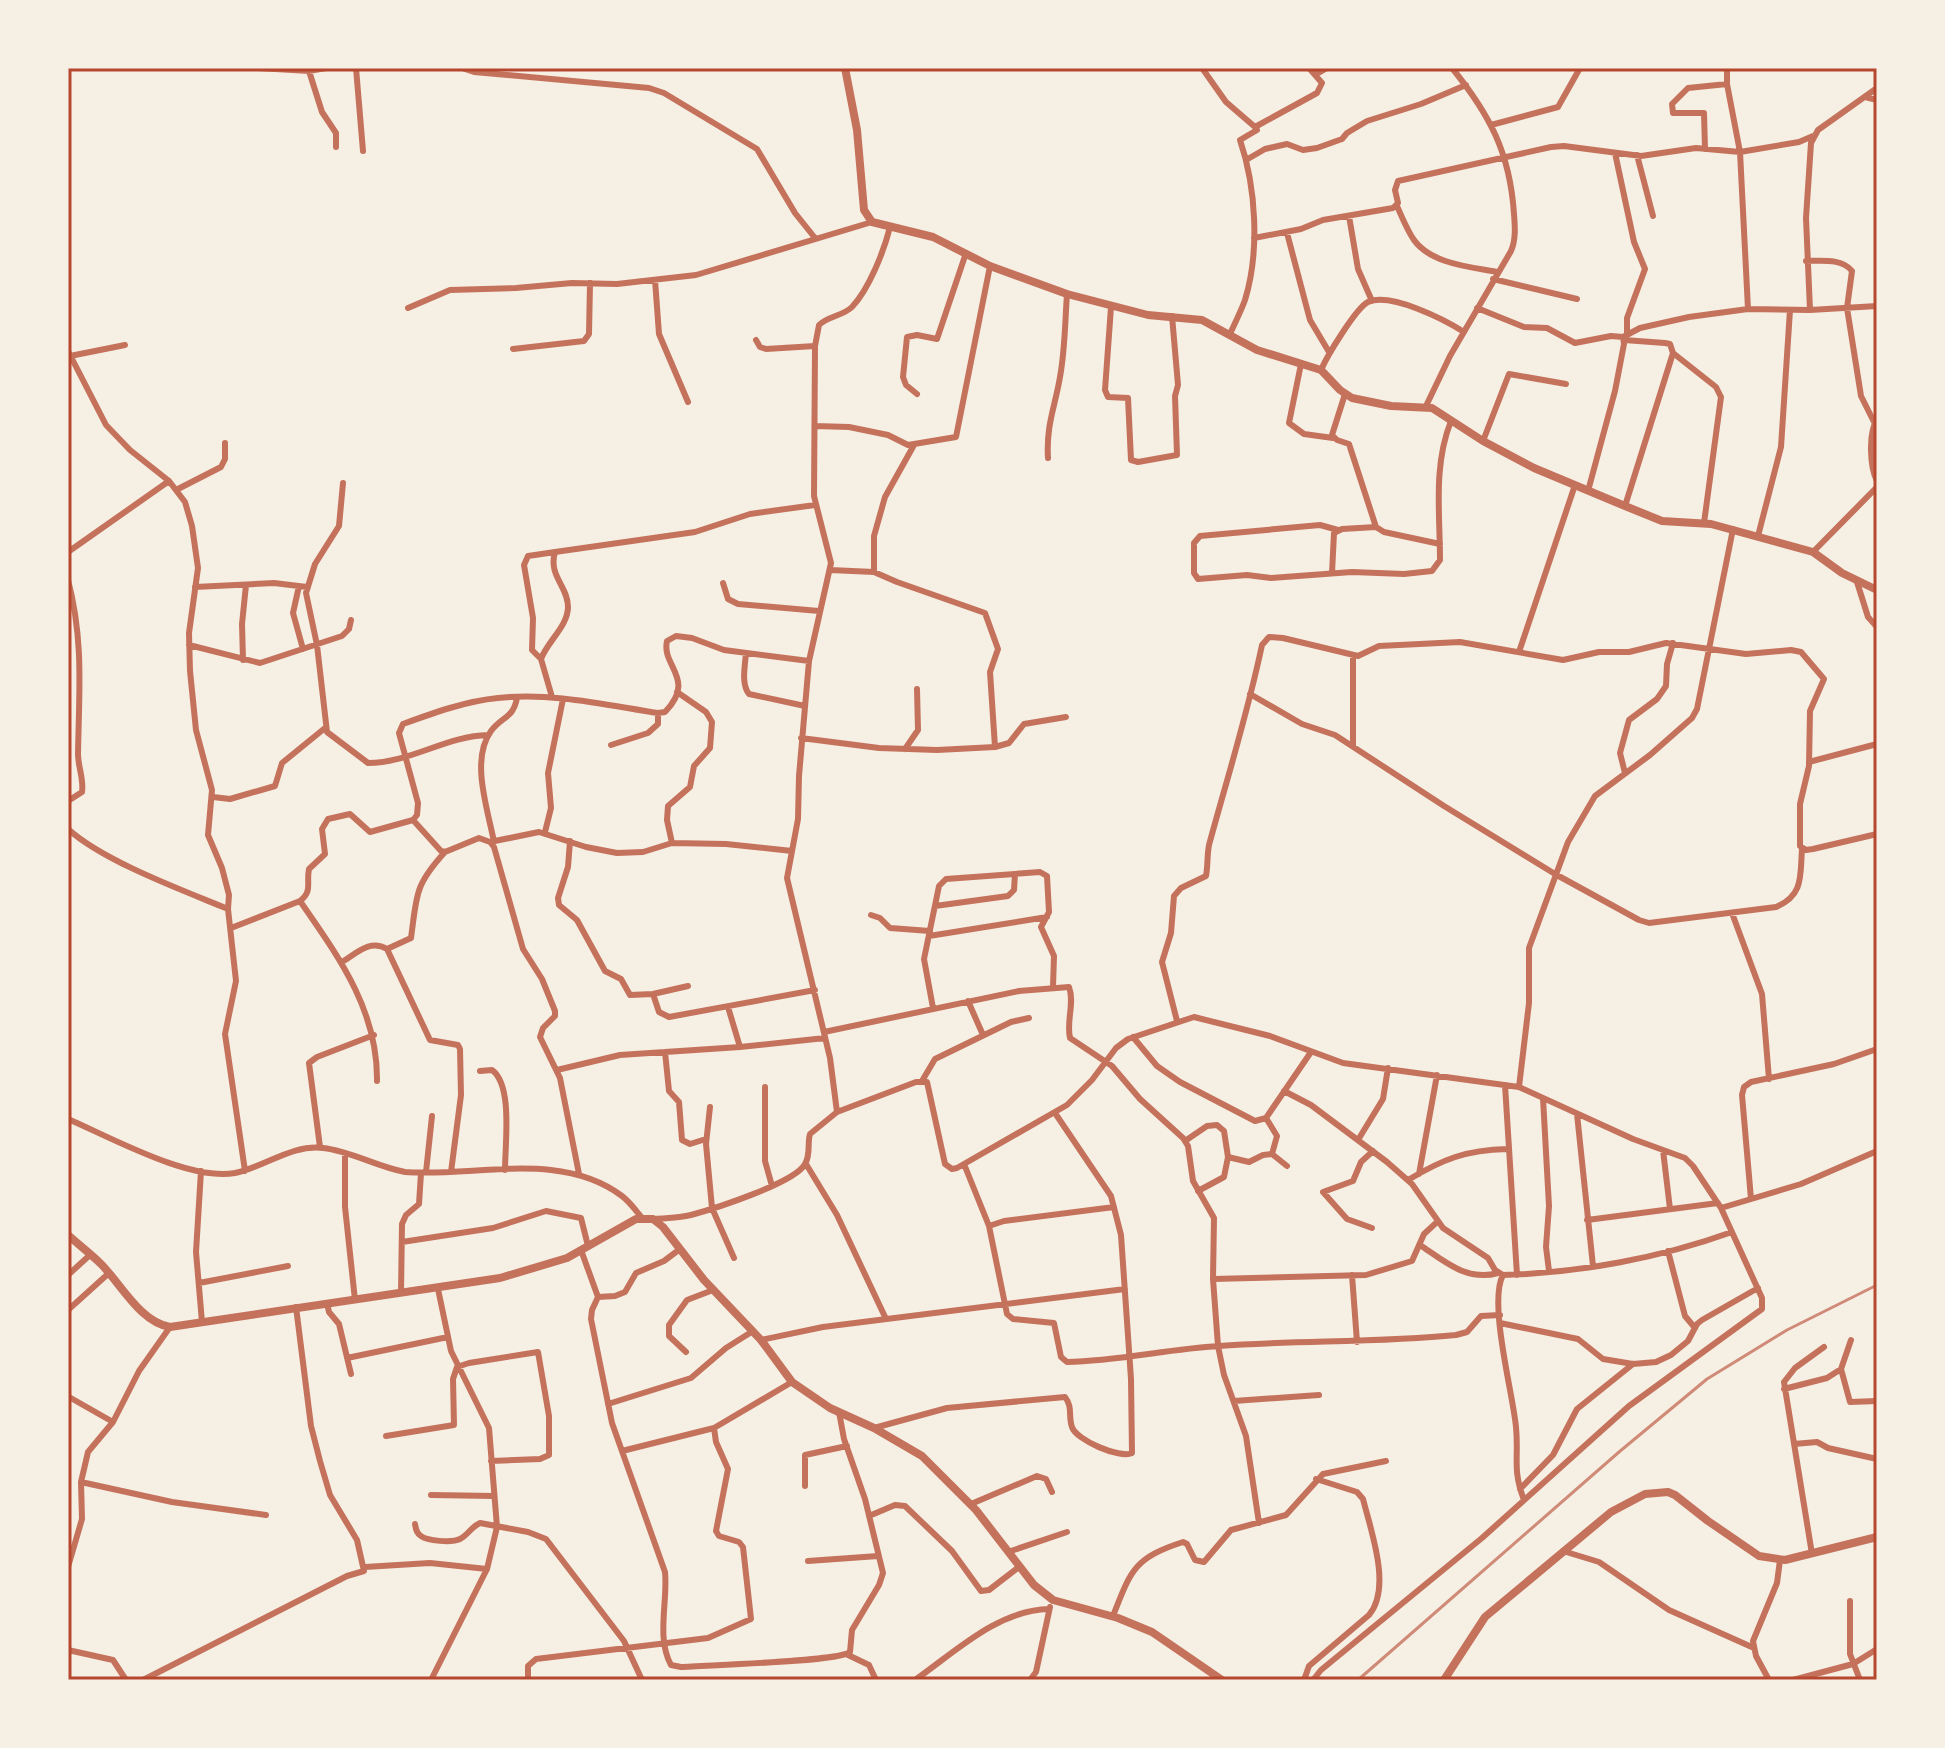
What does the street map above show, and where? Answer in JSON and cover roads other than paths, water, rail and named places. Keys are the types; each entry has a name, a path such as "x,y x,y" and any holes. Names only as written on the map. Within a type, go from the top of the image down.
{"street":[{"path":"258,68 309,71 326,68"},
{"path":"356,68 363,151"},
{"path":"462,68 474,72 649,88 664,93 757,149 795,213 815,238"},
{"path":"536,68 537,78"},
{"path":"845,68 857,130 864,210 872,222"},
{"path":"1202,68 1226,102 1255,127"},
{"path":"1255,127 1317,93 1322,83 1309,68"},
{"path":"1315,75 1327,68"},
{"path":"1426,406 1477,308 1511,251 1514,240 1511,182 1503,156 1477,98 1452,68"},
{"path":"1491,125 1558,107 1580,68"},
{"path":"1727,68 1727,84 1740,152 1748,309"},
{"path":"309,71 322,112 336,133 336,147"},
{"path":"1705,149 1704,113 1678,115 1673,113 1672,104 1688,88 1727,84"},
{"path":"1246,160 1265,149 1287,144 1303,150 1317,148 1342,139 1367,121 1421,104 1466,85"},
{"path":"1497,272 1454,264 1421,248 1397,206 1395,184 1503,156 1564,146 1637,155 1705,149 1740,152 1796,143 1813,136 1877,88"},
{"path":"1865,97 1877,100"},
{"path":"1230,334 1244,302 1254,238 1253,197 1240,140 1257,130 1255,127"},
{"path":"1810,310 1806,209 1813,136"},
{"path":"1588,491 1615,391 1629,310 1645,269 1634,242 1615,153"},
{"path":"1637,155 1653,216"},
{"path":"1254,238 1307,228 1323,220 1397,206"},
{"path":"1349,216 1358,269 1372,301"},
{"path":"408,308 450,290 617,284 714,271 872,222 933,237 990,266 1067,294 1148,315 1202,320 1257,350 1321,370 1345,394 1360,400 1391,406 1426,406 1534,468 1662,521 1704,523 1813,552 1857,582 1877,590"},
{"path":"837,1112 825,1035 788,885 798,819 801,738 809,661 830,570 830,557 815,505 815,346 819,325 847,311 856,301 884,249 890,227"},
{"path":"1287,233 1310,320 1329,352"},
{"path":"917,394 906,385 903,377 907,337 917,335 937,339 966,252"},
{"path":"1806,261 1849,266 1853,278 1847,308 1861,396 1876,422 1871,433 1871,468 1877,484 1874,495 1813,552"},
{"path":"815,426 849,427 888,435 903,443 952,439 958,433 990,266"},
{"path":"1493,279 1577,299"},
{"path":"655,280 659,334 688,402"},
{"path":"513,349 584,341 589,334 590,283"},
{"path":"1048,458 1050,415 1060,376 1067,294"},
{"path":"1321,370 1329,352 1363,306 1372,301 1388,301 1428,312 1464,332"},
{"path":"1625,337 1640,328 1748,309 1810,310 1877,306"},
{"path":"1111,307 1105,390 1108,397 1128,398 1131,460 1138,462 1177,455 1175,396 1178,385 1172,316"},
{"path":"1477,308 1524,327 1547,328 1575,343 1611,336 1670,344 1673,353 1716,387 1721,397 1704,523"},
{"path":"1758,536 1781,447 1790,310"},
{"path":"756,340 760,347 766,349 815,346"},
{"path":"125,345 69,354 97,411 112,432 169,481 185,502 192,526 198,568 189,645 196,730 213,797 207,829 211,848 226,882 231,928 236,981 225,1034 245,1171"},
{"path":"1625,506 1673,353"},
{"path":"1301,364 1289,423 1304,434 1349,444 1376,527"},
{"path":"1483,441 1509,374 1566,384"},
{"path":"1333,438 1332,431 1345,394"},
{"path":"1440,544 1384,532 1376,527 1338,530 1320,525 1207,535 1194,543 1193,569 1198,579 1432,571 1440,564 1440,544 1439,476 1451,421"},
{"path":"176,490 221,467 225,459 225,443"},
{"path":"874,572 874,536 885,497 914,444"},
{"path":"68,552 169,481"},
{"path":"303,649 293,613 303,586 339,526 343,483"},
{"path":"1519,652 1575,485"},
{"path":"552,697 541,659 532,650 533,618 524,565 528,556 695,532 750,514 815,505"},
{"path":"1519,1087 1529,1003 1529,948 1555,874 1575,829 1595,796 1650,755 1692,718 1700,701 1733,529"},
{"path":"1332,573 1332,538 1338,530"},
{"path":"541,659 564,621 568,605 554,572 555,552"},
{"path":"830,570 874,572 985,613 998,649 990,672 995,747"},
{"path":"68,580 80,644 78,758 83,787 78,795 68,801"},
{"path":"1857,582 1868,617 1877,627"},
{"path":"195,587 274,583 303,586"},
{"path":"723,583 728,599 738,604 819,611"},
{"path":"243,660 242,624 246,585"},
{"path":"303,586 317,645 325,728 363,762 375,763 405,756 464,736 488,735"},
{"path":"189,645 260,663 347,633 351,620"},
{"path":"231,928 300,901 309,890 309,869 325,854 322,829 328,819 350,814 370,832 413,820 417,815 418,803 399,733 403,724 489,700 517,698 552,697 658,713 669,708 677,692 679,676 666,648 670,638 676,636 692,638 724,650 809,661"},
{"path":"1177,1021 1162,962 1171,933 1174,896 1181,888 1206,876 1208,850 1219,819 1226,778 1262,645 1269,637 1353,655 1379,646 1460,642 1563,660 1599,652 1629,652 1673,643 1746,654 1797,650 1807,657 1824,679 1810,711 1809,762 1800,804 1799,842 1802,849 1796,896 1776,907 1649,923 1639,920 1555,874 1335,735 1302,724 1250,694"},
{"path":"1625,773 1620,753 1629,720 1657,699 1666,686 1667,664 1673,643"},
{"path":"746,653 744,679 749,694 805,706"},
{"path":"1353,655 1353,746"},
{"path":"905,749 918,730 917,689"},
{"path":"672,843 667,820 668,806 690,787 694,766 710,748 712,722 706,712 677,692"},
{"path":"517,698 514,711 488,735 480,772 492,842 510,910 523,949 542,979 555,1011 555,1016 543,1028 540,1037 557,1070 579,1174"},
{"path":"545,832 551,808 548,773 563,699"},
{"path":"611,745 648,733 658,724 658,713"},
{"path":"801,738 905,749 995,747 1009,743 1024,724 1066,717"},
{"path":"213,797 230,799 275,786 282,763 325,728"},
{"path":"1809,762 1877,744"},
{"path":"413,820 437,848 445,852"},
{"path":"68,829 88,845 228,909"},
{"path":"387,949 411,938 415,901 422,880 445,852 473,839 492,842 545,832 617,853 643,852 672,843 726,844 792,851"},
{"path":"1802,849 1877,834"},
{"path":"570,841 568,867 558,898 559,905 577,920 605,971 621,979 630,995 653,994 688,986"},
{"path":"933,1008 924,964 939,886 946,879 1040,872 1047,876 1047,917 1041,927 1054,956 1053,987"},
{"path":"935,906 1008,896 1014,890 1015,874"},
{"path":"300,901 342,962 374,1035 377,1081"},
{"path":"1732,913 1762,994 1769,1079"},
{"path":"871,915 880,918 890,928 929,933 1047,917"},
{"path":"342,962 367,946 381,945 387,949 428,1036 434,1042 458,1045 461,1095 451,1172"},
{"path":"557,1070 609,1056 740,1047 825,1035 968,1001 1053,987 1064,986 1071,990 1070,1038 1116,1070 1144,1103 1185,1141 1190,1152 1193,1181 1214,1218 1213,1279 1218,1346 1224,1375 1246,1436 1259,1523"},
{"path":"653,994 659,1012 669,1017 815,990"},
{"path":"968,1001 983,1035"},
{"path":"728,1007 740,1047"},
{"path":"68,1235 91,1254 143,1311 161,1325 170,1327 500,1278 567,1258 630,1222 690,1215 772,1186 801,1170 809,1156 810,1134 837,1112 922,1081 935,1059 1011,1022 1029,1018"},
{"path":"922,1081 930,1087 945,1164 952,1169 1055,1113 1092,1080 1119,1045 1177,1021 1200,1018 1270,1036 1343,1063 1519,1087 1689,1160 1719,1206 1758,1288 1763,1304 1758,1314 1633,1402 1473,1546 1321,1670 1313,1680"},
{"path":"320,1147 309,1063 374,1035"},
{"path":"1133,1037 1157,1066 1180,1082 1250,1119 1266,1118"},
{"path":"1751,1199 1742,1095 1744,1087 1751,1082 1834,1064 1877,1049"},
{"path":"665,1052 669,1091 679,1102 682,1140 690,1144 706,1139"},
{"path":"1266,1118 1311,1052"},
{"path":"1358,1140 1383,1099 1388,1068"},
{"path":"480,1071 497,1073 505,1089 505,1170"},
{"path":"1419,1174 1437,1075"},
{"path":"1505,1085 1517,1275"},
{"path":"765,1087 765,1161 772,1186"},
{"path":"1284,1091 1311,1105 1408,1180 1437,1222 1488,1258 1500,1274 1500,1319 1516,1425 1515,1472 1524,1500"},
{"path":"1543,1098 1549,1271"},
{"path":"710,1107 706,1139 712,1208 734,1258"},
{"path":"874,1428 947,1408 1065,1397 1070,1404 1073,1431 1117,1455 1132,1453 1121,1235 1105,1185 1055,1113"},
{"path":"1577,1114 1593,1266"},
{"path":"401,1293 403,1218 419,1204 432,1116"},
{"path":"1266,1118 1277,1136 1272,1154"},
{"path":"68,1119 164,1160 220,1174 245,1171 303,1149 320,1147 389,1169 424,1173 541,1169 579,1174 623,1197 643,1219"},
{"path":"1185,1141 1207,1126 1217,1125 1224,1131 1228,1157 1224,1177 1198,1191"},
{"path":"1408,1180 1439,1161 1483,1150 1507,1149"},
{"path":"1663,1150 1670,1209"},
{"path":"1372,1228 1347,1219 1323,1192 1353,1181 1361,1162 1373,1151"},
{"path":"1587,1220 1719,1206 1751,1199 1801,1184 1877,1151"},
{"path":"345,1154 345,1207 355,1300"},
{"path":"1228,1157 1249,1162 1272,1154 1287,1166"},
{"path":"806,1164 837,1215 886,1319"},
{"path":"964,1164 989,1226 1007,1314 1013,1319 1054,1323 1064,1360 1110,1361 1218,1346 1357,1342 1456,1335 1467,1332 1481,1316 1578,1339 1603,1359 1633,1364 1664,1360 1688,1341 1702,1320 1758,1288"},
{"path":"201,1171 196,1225 202,1322"},
{"path":"989,1226 1004,1221 1114,1207"},
{"path":"402,1242 486,1230 551,1211 581,1218 584,1248 598,1297 591,1319 608,1404 665,1572 663,1594 668,1661 676,1667 848,1655 869,1665 876,1680"},
{"path":"653,1219 663,1227 713,1290 761,1340 792,1382 839,1412 922,1456 971,1504 1051,1604"},
{"path":"1213,1279 1371,1274 1414,1259 1424,1234 1437,1222"},
{"path":"1420,1245 1456,1269 1478,1276 1517,1275 1593,1266 1668,1251 1732,1232"},
{"path":"598,1297 625,1292 636,1273 664,1261 680,1249"},
{"path":"1668,1251 1685,1316 1695,1328"},
{"path":"68,1275 91,1254"},
{"path":"199,1283 288,1266"},
{"path":"68,1310 109,1273"},
{"path":"1352,1275 1357,1342"},
{"path":"431,1680 487,1569 497,1527 487,1422 457,1367 438,1289"},
{"path":"761,1340 806,1330 1125,1289"},
{"path":"686,1352 669,1336 669,1325 691,1296 713,1290"},
{"path":"327,1303 329,1312 339,1324 351,1374"},
{"path":"296,1307 311,1426 320,1461 330,1495 357,1540 365,1567"},
{"path":"68,1567 82,1519 81,1482 88,1452 113,1422 139,1371 170,1327"},
{"path":"608,1404 691,1378 726,1348 753,1331"},
{"path":"347,1358 448,1337"},
{"path":"1851,1340 1841,1369 1850,1402 1877,1401"},
{"path":"1812,1554 1784,1389 1787,1377 1795,1368 1824,1347"},
{"path":"457,1367 533,1352 540,1354 549,1416 549,1455 540,1459 491,1461"},
{"path":"1520,1489 1553,1455 1577,1409 1633,1364"},
{"path":"386,1436 454,1425 453,1379 457,1367"},
{"path":"1784,1389 1827,1378 1841,1369"},
{"path":"622,1451 714,1428 792,1382"},
{"path":"1234,1401 1319,1395"},
{"path":"69,1397 113,1422"},
{"path":"839,1412 869,1516 883,1579 852,1630 848,1655"},
{"path":"528,1680 528,1666 536,1659 708,1638 751,1619 743,1547 739,1542 719,1536 716,1531 728,1469 716,1442 714,1428"},
{"path":"1794,1444 1817,1442 1828,1448 1877,1459"},
{"path":"805,1486 805,1455 847,1446"},
{"path":"1113,1616 1129,1575 1143,1559 1183,1542 1195,1560 1204,1562 1231,1530 1286,1515 1316,1479 1328,1471 1386,1461"},
{"path":"971,1504 1037,1476 1046,1479 1052,1492"},
{"path":"1304,1680 1309,1666 1369,1615 1375,1608 1379,1594 1378,1561 1363,1499 1357,1492 1316,1479"},
{"path":"81,1482 172,1502 266,1515"},
{"path":"1444,1680 1485,1617 1616,1509 1645,1494 1668,1492 1675,1495 1751,1553 1780,1560 1877,1537"},
{"path":"431,1495 494,1496"},
{"path":"869,1516 895,1505 905,1506 952,1551 981,1591 989,1590 1019,1567"},
{"path":"415,1524 417,1532 424,1537 452,1541 461,1539 477,1524 535,1534 551,1543 628,1646 642,1680"},
{"path":"1008,1552 1067,1532"},
{"path":"1563,1551 1599,1562 1669,1610 1754,1648"},
{"path":"808,1561 878,1556"},
{"path":"1769,1680 1754,1648 1756,1631 1777,1583 1780,1560"},
{"path":"143,1680 350,1574 361,1572 365,1567 430,1563 487,1569"},
{"path":"1850,1601 1850,1644 1853,1664 1860,1680"},
{"path":"1030,1680 1036,1672 1051,1604"},
{"path":"915,1680 998,1622 1051,1604 1113,1616 1161,1637 1222,1680"},
{"path":"1793,1680 1853,1664 1877,1649"},
{"path":"68,1650 113,1660 126,1680"}],"railway":[{"path":"1358,1680 1707,1379 1787,1330 1877,1285"}]}
